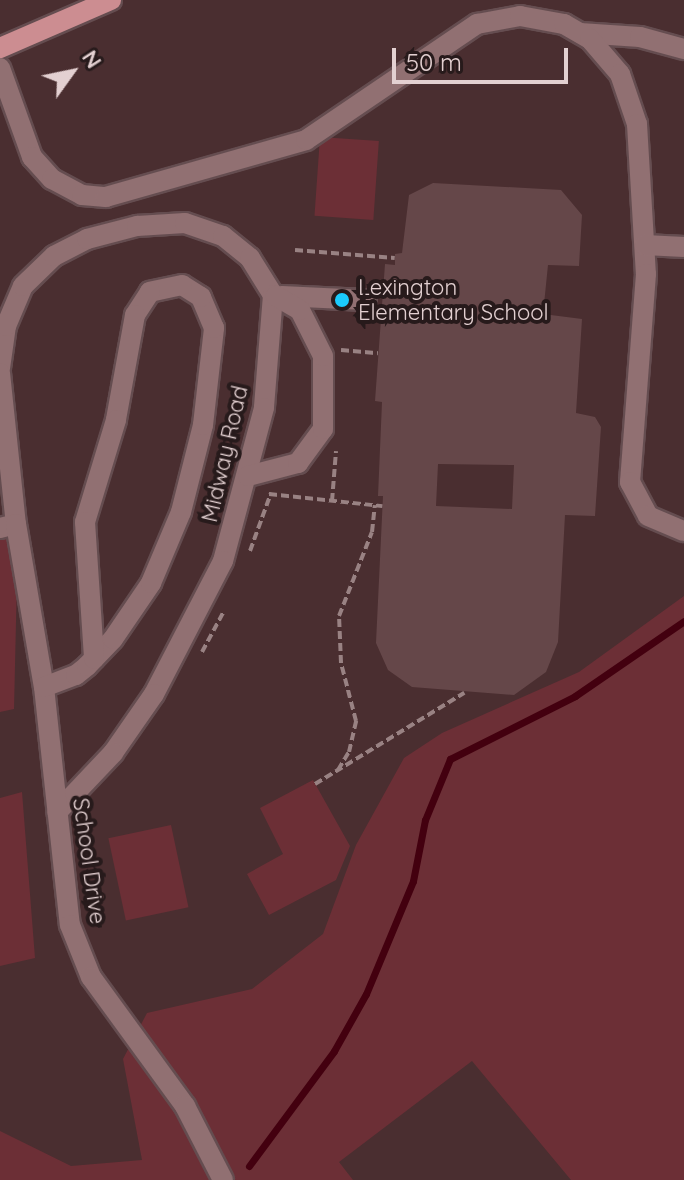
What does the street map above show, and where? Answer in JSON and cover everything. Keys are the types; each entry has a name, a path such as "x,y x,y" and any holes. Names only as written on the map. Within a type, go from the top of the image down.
{"main road":[{"path":"0,48 111,0"}],"street":[{"path":"0,68 32,157 52,179 82,195 106,197 306,140 477,24 520,16 564,24 580,33 620,74 635,114 645,245 630,482 648,516 684,531"},
{"path":"580,33 640,37 684,49"},
{"path":"0,114 24,138"},
{"path":"8,526 0,371 6,326 23,286 54,256 99,236 137,226 185,223 223,236 250,258 275,296 300,310 323,356 323,429 298,463 248,476"},
{"path":"645,245 684,242"},
{"path":"44,687 66,680 94,659 151,583 193,470 214,328 201,297 182,285 150,292 135,315 110,447 85,522 94,659"},
{"path":"275,296 366,300"},
{"name":"Midway Road","path":"57,812 113,753 185,639 223,561 264,408 275,296"},
{"name":"School Drive","path":"8,526 44,687 70,925 91,977 185,1106 223,1180"}],"path":[{"path":"295,250 395,258"},
{"path":"339,350 378,353"},
{"path":"269,494 382,506"},
{"path":"338,770 349,752 356,721 341,663 339,616 368,545 375,505"},
{"path":"315,784 464,693"}],"shaded area":[{"path":"320,137 379,141 373,220 314,216"},
{"path":"18,534 14,709 0,712 0,536"},
{"path":"684,596 684,1180 571,1180 472,1061 339,1162 353,1180 0,1180 0,1131 71,1166 142,1160 123,1059 147,1013 252,989 323,934 356,845 404,758 442,733 579,672"},
{"path":"313,780 350,846 336,880 269,915 247,874 283,854 260,808"},
{"path":"22,792 35,958 0,966 0,798"},
{"path":"171,825 188,907 126,920 108,838"}],"building":[{"path":"433,183 561,190 582,215 579,266 548,265 543,314 582,319 576,413 595,417 601,427 595,516 565,515 558,642 546,672 514,695 412,687 388,670 376,643 383,496 378,496 382,402 375,401 385,264 395,265 395,254 402,253 409,195","holes":["438,464 514,465 512,509 436,506"]}],"waterway":[{"path":"249,1166 334,1051 366,994 413,881 425,820 450,759 575,696 684,621"}],"place":[{"name":"Lexington Elementary School","path":"342,300"}]}
